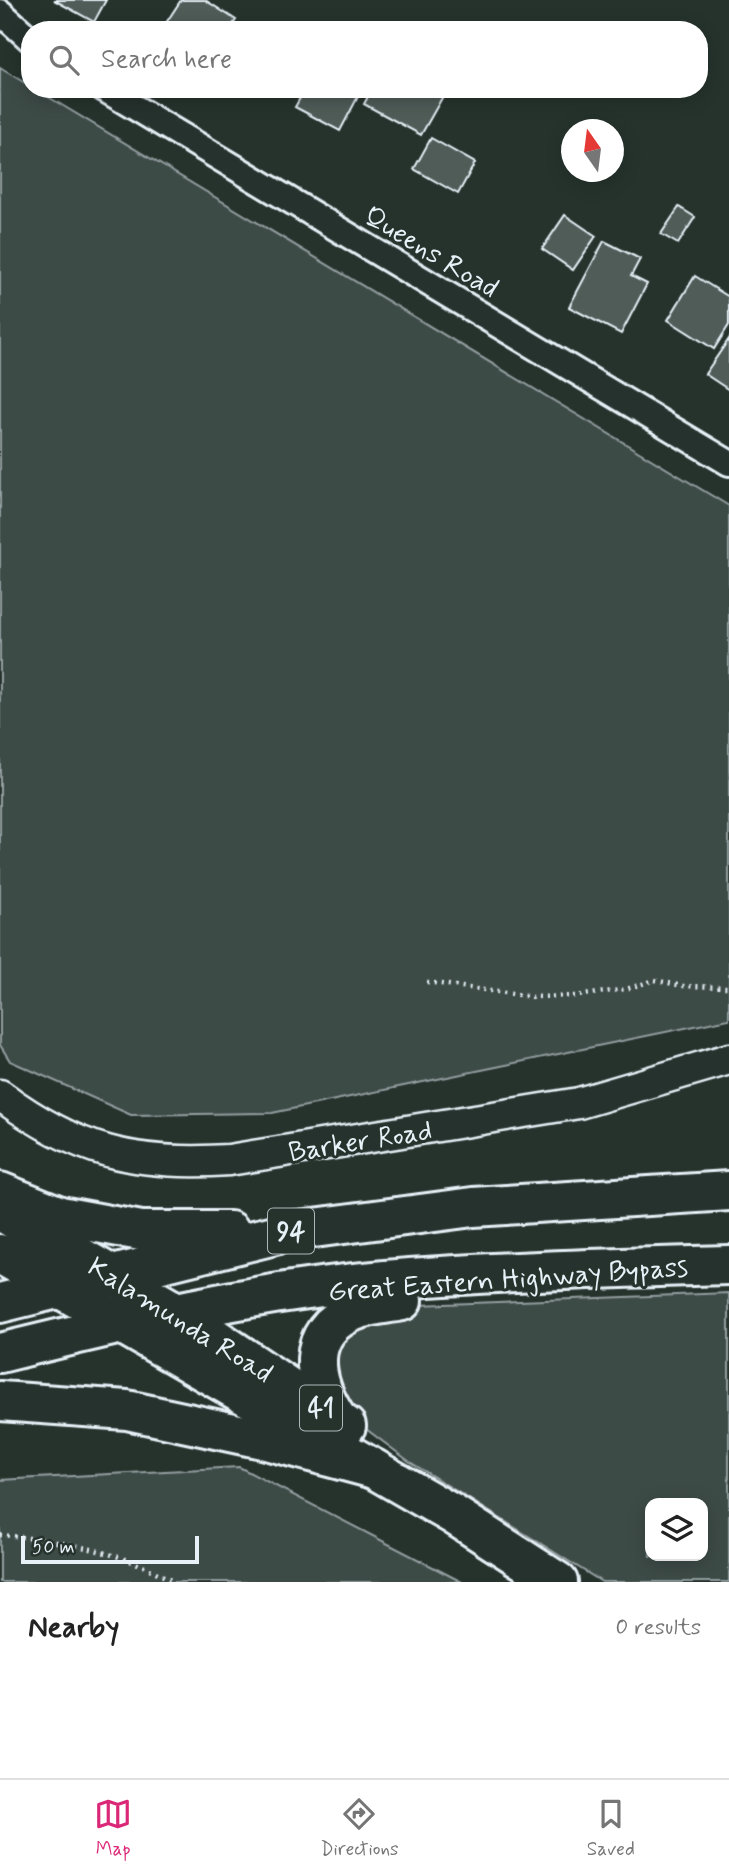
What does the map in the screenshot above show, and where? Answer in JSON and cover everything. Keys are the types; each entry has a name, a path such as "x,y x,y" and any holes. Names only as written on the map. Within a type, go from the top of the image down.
{"main road":[{"name":"94","path":"0,1303 292,1231 473,1208 729,1191"},
{"path":"0,1192 60,1216 141,1231 292,1231"},
{"name":"Kalamunda Road","path":"0,1211 178,1313 337,1419 454,1515"},
{"name":"Kalamunda Road","path":"0,1254 454,1515 558,1582"},
{"name":"Great Eastern Highway Bypass","path":"0,1353 118,1324 383,1280 559,1270 729,1265"},
{"path":"337,1419 324,1399 317,1374 318,1349 329,1325 355,1310 559,1270"},
{"path":"0,1401 127,1409 262,1439 374,1469"}],"street":[{"path":"0,12 21,31"},
{"name":"Queens Road","path":"119,98 729,463"},
{"name":"Barker Road","path":"0,1095 34,1120 80,1143 147,1161 186,1163 229,1160 579,1103 729,1059"}],"path":[{"path":"427,982 533,997 577,996 626,989 655,980 682,986 729,987"},
{"path":"0,1535 58,1540 157,1571 174,1582"}],"shaded area":[{"path":"0,68 21,81 21,98 50,98 729,506 729,1019 272,1113 131,1115 10,1061 0,1045"},
{"path":"729,1293 729,1582 602,1582 410,1462 358,1423 342,1397 337,1375 337,1358 342,1342 352,1329 418,1305"},
{"path":"239,1467 462,1582 0,1582 0,1480"}],"building":[{"path":"54,0 106,0 92,21"},
{"path":"181,0 205,0 236,20 235,21 167,21"},
{"path":"300,98 357,98 340,131 295,107"},
{"path":"367,98 442,98 421,135 364,104"},
{"path":"431,138 475,163 458,194 414,169"},
{"path":"679,207 695,217 678,244 661,234"},
{"path":"565,215 596,236 573,270 542,249"},
{"path":"604,241 640,259 631,276 647,284 621,334 569,307"},
{"path":"695,276 729,297 729,325 714,349 668,320"},
{"path":"729,339 729,390 705,374"}]}
